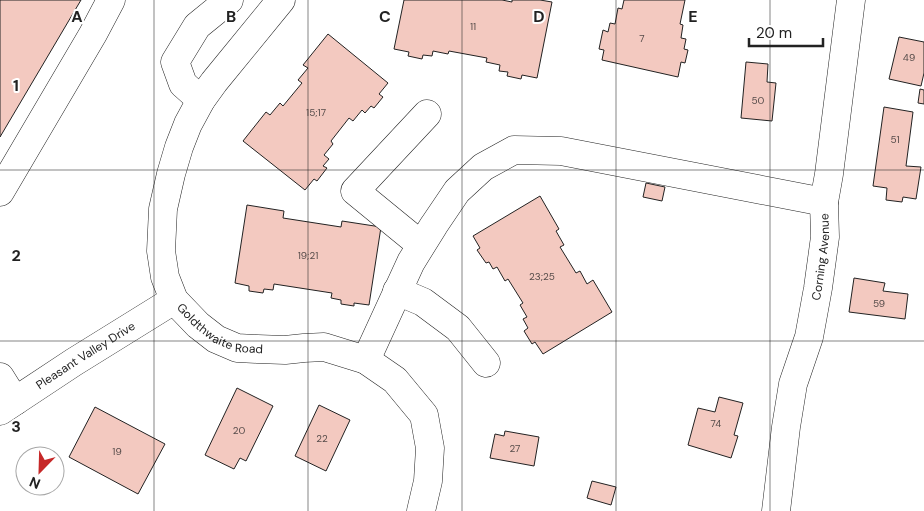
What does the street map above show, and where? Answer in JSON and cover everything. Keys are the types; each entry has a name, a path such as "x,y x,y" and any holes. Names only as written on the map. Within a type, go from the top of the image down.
{"street":[{"path":"0,192 111,0"},
{"path":"201,100 183,84 175,62 197,26 229,0"},
{"name":"Goldthwaite Road","path":"281,0 214,82 201,100 188,124 171,174 163,209 161,251 164,277 174,300 198,325 216,339 237,348 285,350 324,347 366,360 395,380 424,415 430,448 428,481 421,511"},
{"name":"Corning Avenue","path":"776,511 793,384 808,337 819,278 825,237 824,202 851,0"},
{"path":"421,245 355,191 427,114"},
{"path":"366,360 411,262 434,224 458,191 483,167 514,150 561,151 824,202"},
{"path":"397,291 423,302 458,328 486,363"},
{"name":"Pleasant Valley Drive","path":"7,406 174,300"},
{"path":"0,378 7,406"}],"building":[{"path":"0,0 81,0 0,137"},
{"path":"404,0 502,0 512,2 512,0 540,0 552,2 537,78 522,75 521,79 507,76 508,72 499,71 500,65 486,62 487,58 449,51 448,54 433,51 432,56 423,55 422,59 408,56 409,52 394,49"},
{"path":"624,0 685,0 680,24 683,25 681,38 686,39 684,49 688,50 685,63 681,62 678,77 602,60 604,50 599,49 603,30 608,32 610,23 615,24 618,8 622,9"},
{"path":"328,34 388,83 379,94 383,97 374,108 371,106 365,113 362,110 353,121 349,118 331,141 333,144 324,155 329,159 323,166 327,168 317,181 314,179 305,190 243,141 266,112 270,115 280,103 283,106 302,83 298,80 308,68 303,65"},
{"path":"899,37 924,42 924,73 921,86 889,79"},
{"path":"746,62 768,64 767,82 776,83 772,121 741,118"},
{"path":"920,89 924,90 924,104 918,103"},
{"path":"884,107 913,112 906,166 921,167 916,199 903,197 902,202 886,200 887,188 873,186"},
{"path":"646,183 665,187 662,201 643,197"},
{"path":"540,196 559,229 556,231 564,245 560,247 576,273 580,271 587,284 593,280 612,312 543,354 535,342 532,344 524,331 528,328 523,319 527,317 520,305 523,303 508,279 505,281 497,267 493,269 489,262 486,263 477,250 480,248 473,236"},
{"path":"247,205 284,211 283,218 341,227 342,221 381,227 369,305 354,303 354,306 341,304 341,300 331,298 332,293 274,284 273,290 264,289 263,293 249,291 249,286 235,283"},
{"path":"854,278 885,283 883,291 908,294 905,319 849,312"},
{"path":"237,388 273,406 246,461 240,458 234,469 205,455"},
{"path":"719,397 743,403 734,435 738,436 731,458 688,445 698,408 715,412"},
{"path":"319,405 350,420 326,471 295,456"},
{"path":"95,407 165,444 138,494 69,457"},
{"path":"505,431 539,437 534,466 490,458 495,434 504,436"},
{"path":"592,481 616,487 611,505 587,498"}]}
